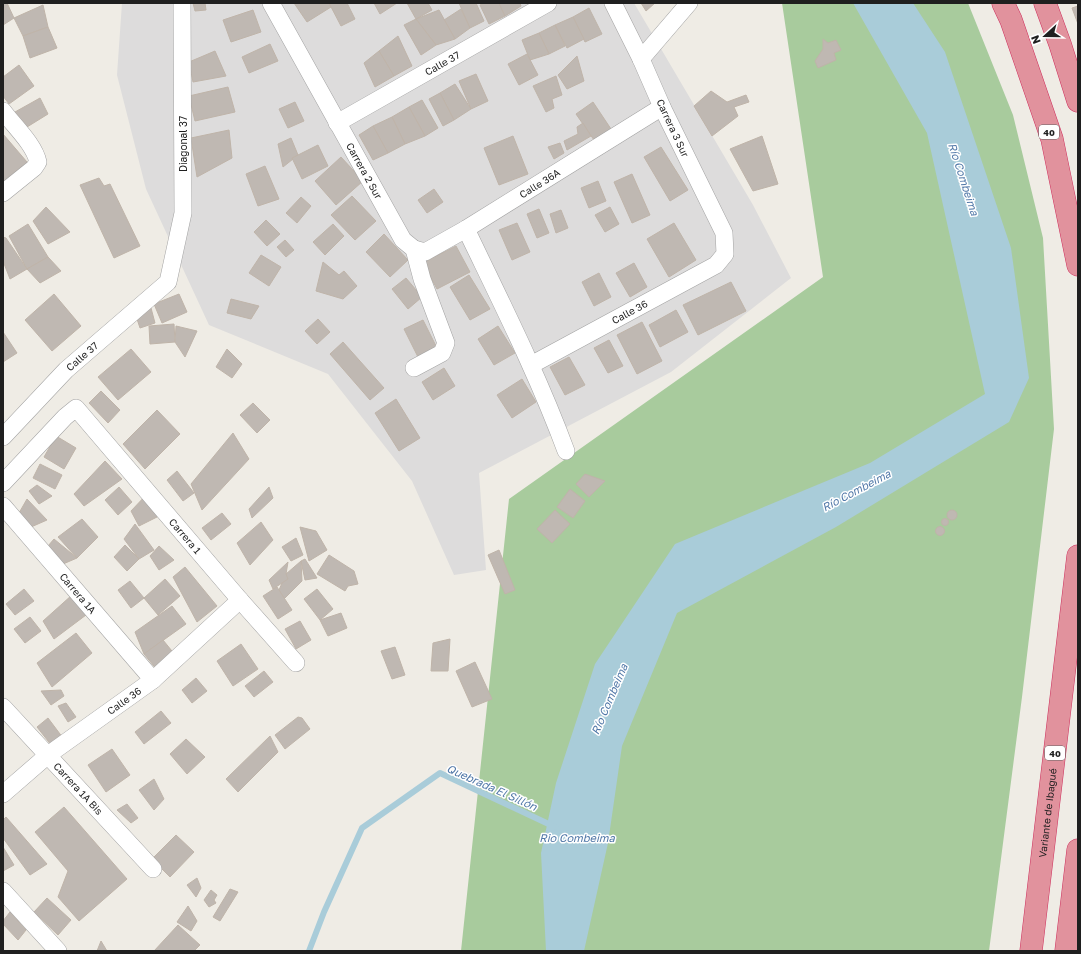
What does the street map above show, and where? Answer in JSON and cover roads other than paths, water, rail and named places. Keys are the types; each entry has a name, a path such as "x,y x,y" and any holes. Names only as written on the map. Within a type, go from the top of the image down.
{"highway":[{"name":"40","path":"1003,3 1011,20 1052,139 1078,265"},
{"path":"1045,3 1078,101"},
{"name":"Variante de Ibagué","path":"1031,951 1078,556"},
{"path":"1066,951 1078,850"}],"street":[{"name":"Diagonal 37","path":"168,282 183,213 182,3"},
{"name":"Carrera 2 Sur","path":"271,3 403,240 414,249 422,279 446,342 442,353 414,368"},
{"name":"Calle 37","path":"337,123 548,3"},
{"name":"Carrera 3 Sur","path":"613,3 724,233 725,254"},
{"path":"641,59 689,3"},
{"name":"Calle 36A","path":"414,249 425,252 466,229 662,107"},
{"path":"3,111 36,154 38,162 34,168 3,192"},
{"path":"466,229 531,365 566,451"},
{"name":"Calle 36","path":"531,365 716,265 725,254"},
{"name":"Calle 37","path":"3,436 66,370 168,282"},
{"name":"Carrera 1","path":"3,483 65,417 76,408 240,600 296,663"},
{"name":"Carrera 1A","path":"3,506 154,680"},
{"name":"Calle 36","path":"3,794 48,755 154,680 240,600"},
{"name":"Carrera 1A Bis","path":"3,707 153,869"},
{"path":"3,891 58,951"}],"water":[{"name":"Rio Combeima","path":"853,3 913,3 945,52 1011,248 1029,378 1009,422 836,527 677,613 622,746 608,843 584,951 546,951 541,853 556,783 595,664 675,544 870,463 985,394 927,133"}],"waterway":[{"name":"Quebrada El Sillón","path":"309,951 324,912 362,828 440,773 555,827"}],"water label":[{"name":"Río Combeima","path":"964,179"},
{"name":"Río Combeima","path":"856,490"},
{"name":"Río Combeima","path":"609,699"}]}
